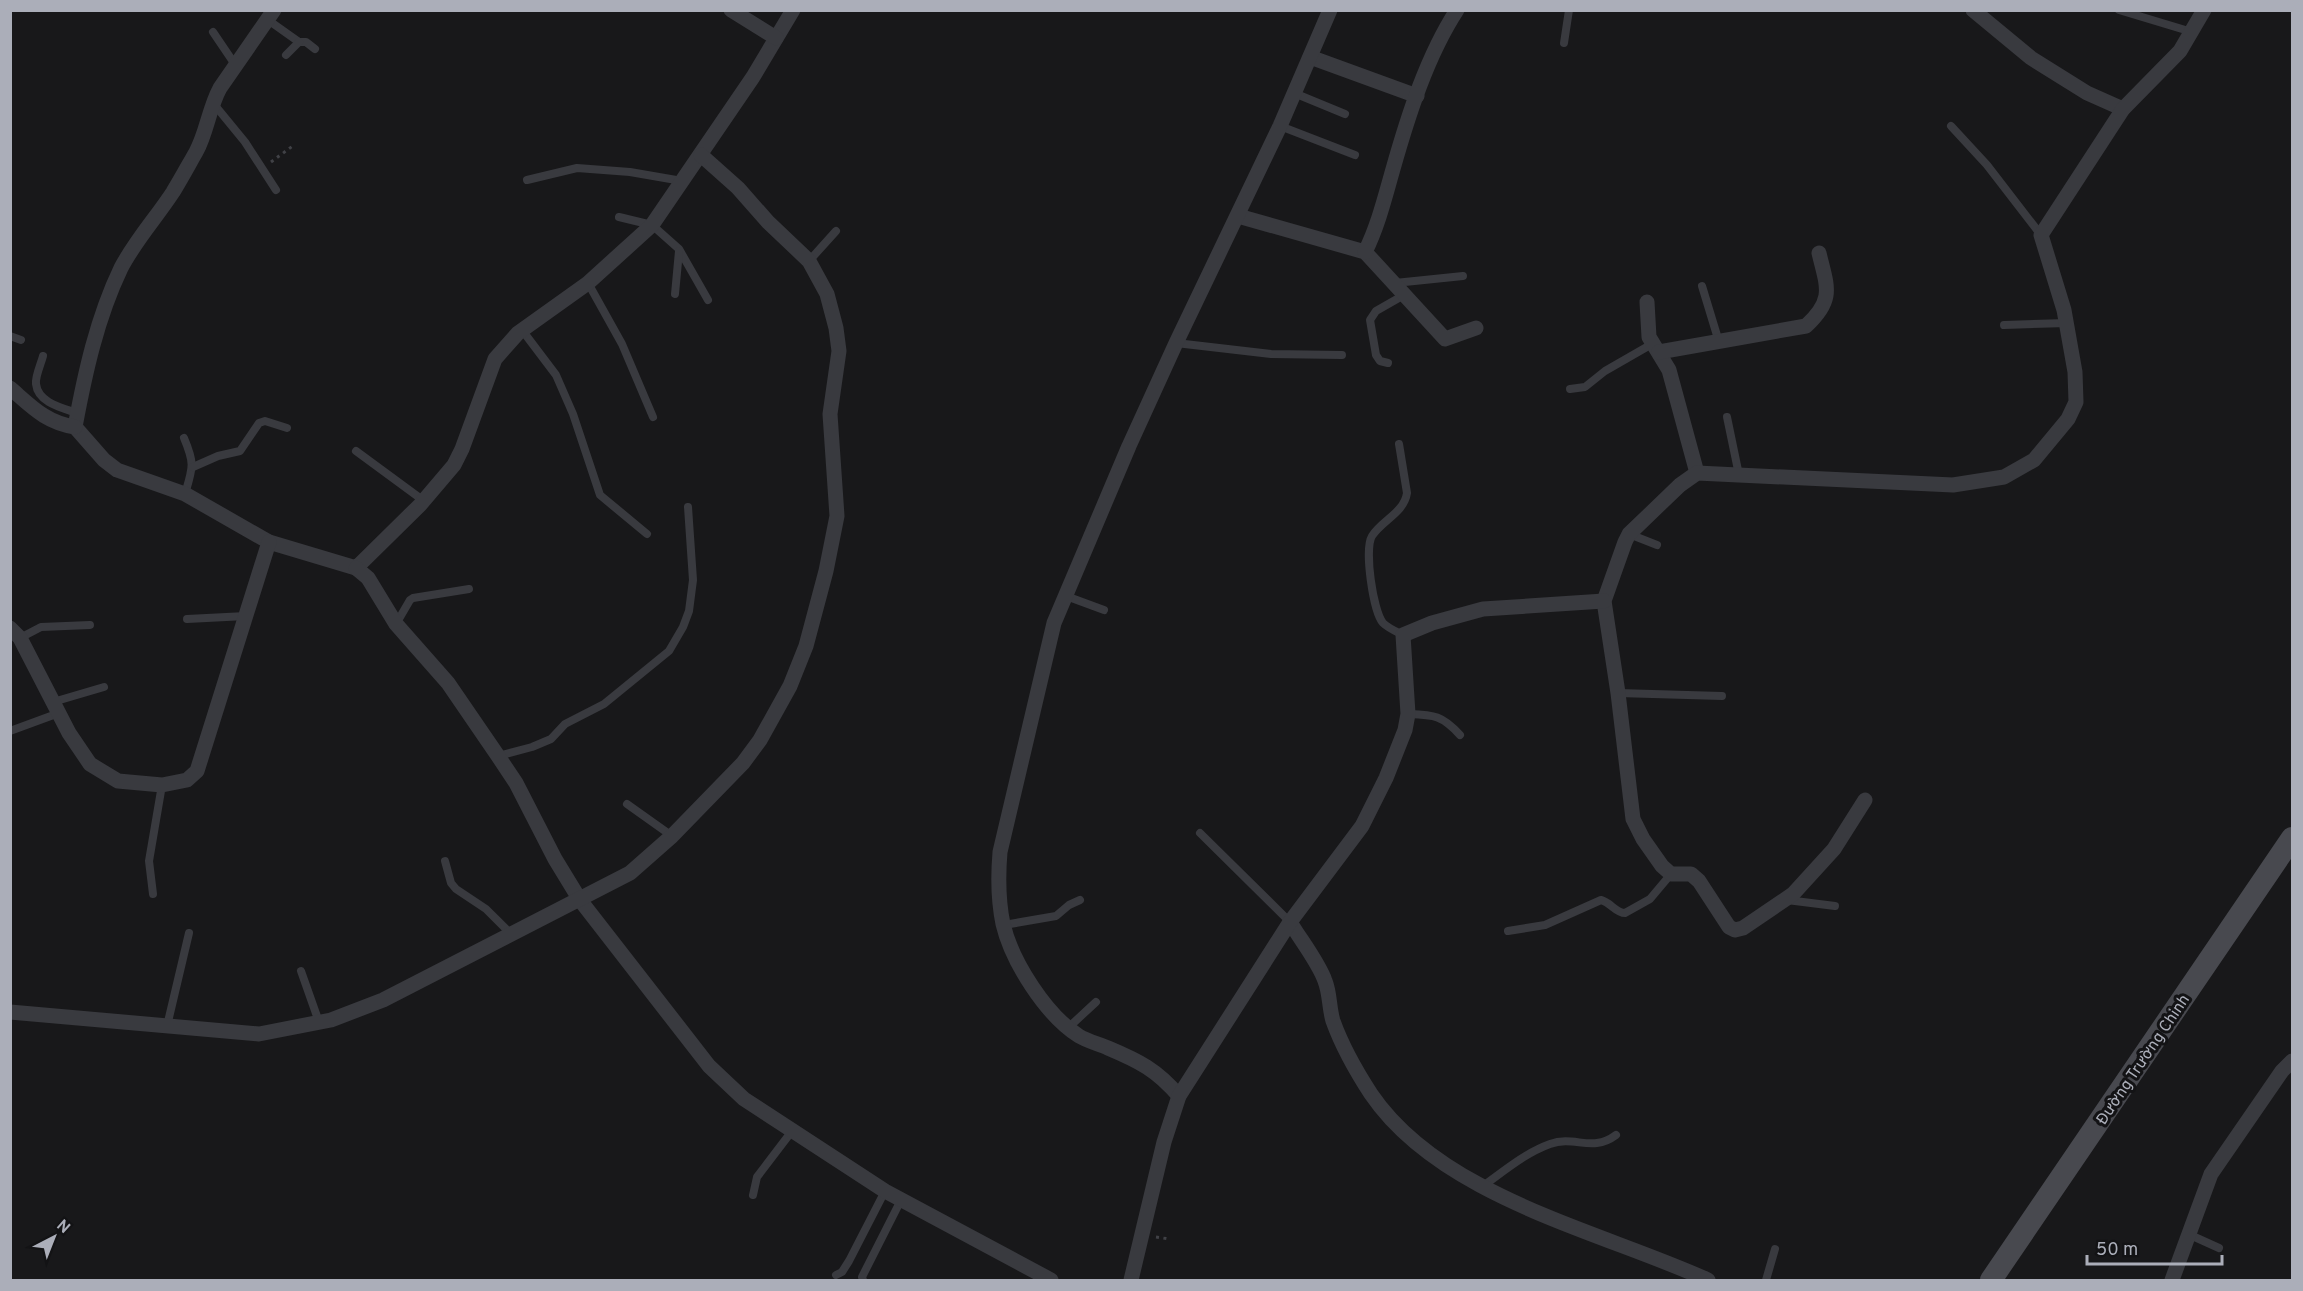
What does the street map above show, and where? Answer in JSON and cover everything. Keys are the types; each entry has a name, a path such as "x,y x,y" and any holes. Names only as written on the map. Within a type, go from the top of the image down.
{"main road":[{"name":"Đường Trường Chinh","path":"1991,1281 2292,838"}],"street":[{"path":"731,10 776,38"},
{"path":"356,568 424,501 454,465 495,359 522,330 588,283 652,225 701,155 793,10"},
{"path":"1179,1096 1163,1078 1140,1061 1079,1036 1053,1013 1032,986 1015,954 1004,925 998,880 1000,852 1054,623 1176,343 1280,126 1330,10"},
{"path":"1365,252 1372,237 1407,120 1449,22 1457,10"},
{"path":"1973,10 2031,58 2087,93 2123,109"},
{"path":"1865,800 1834,849 1786,900 1743,928 1735,930 1729,927 1699,881 1691,874 1671,874 1662,866 1643,839 1633,819 1604,601 1629,534 1680,485 1697,473 1953,485 2004,477 2034,460 2068,419 2076,402 2075,372 2067,324 2041,235 2123,109 2180,51 2204,10"},
{"path":"271,15 212,102 202,140 196,152 172,193 135,244 121,269 97,329 87,364 76,420 104,460 117,470 185,494 269,542 356,568 368,578 396,624 448,684 516,783 555,859 580,900 709,1066 744,1099 885,1191 1051,1281"},
{"path":"1310,57 1417,96"},
{"path":"10,1012 259,1034 331,1020 383,1000 630,873 672,836 743,763 760,740 790,686 806,646 826,571 837,516 830,414 839,351 837,328 827,294 809,261 768,222 738,188 701,155"},
{"path":"1238,216 1365,252 1445,339 1476,328"},
{"path":"1655,348 1719,342 1806,326 1820,311 1827,297 1827,286 1819,253"},
{"path":"1647,303 1649,337 1669,370 1697,473"},
{"path":"10,388 31,408 49,420 76,420"},
{"path":"15,633 69,733 90,764 118,781 162,784 187,780 196,771 269,542"},
{"path":"1131,1281 1164,1142 1179,1096 1290,922 1362,826 1386,778 1405,730 1408,714 1403,635 1432,623 1483,609 1604,601"},
{"path":"1290,922 1325,981 1332,1019 1352,1063 1371,1095 1395,1123 1429,1152 1484,1186 1543,1215 1708,1281"},
{"path":"2172,1281 2211,1174 2282,1071 2292,1061"}],"lane":[{"path":"1564,44 1569,10"},
{"path":"2119,10 2192,32"},
{"path":"271,15 299,42"},
{"path":"213,32 236,66"},
{"path":"286,54 299,42 306,42 315,49"},
{"path":"1294,93 1345,114"},
{"path":"212,102 245,142 276,190"},
{"path":"1280,126 1355,155"},
{"path":"1951,126 1987,165 2041,235"},
{"path":"527,180 577,168 630,172 683,181"},
{"path":"619,217 652,225 679,249 708,300"},
{"path":"809,261 836,231"},
{"path":"675,294 679,249"},
{"path":"1388,363 1380,361 1376,356 1370,320 1376,311 1399,289 1463,276"},
{"path":"588,283 622,344 653,417"},
{"path":"1702,286 1719,342"},
{"path":"2004,325 2067,324"},
{"path":"522,330 556,375 573,414 600,495 647,534"},
{"path":"10,336 21,340"},
{"path":"1176,343 1271,354 1342,355"},
{"path":"1570,389 1585,387 1605,371 1655,348"},
{"path":"43,356 36,383 40,394 50,404 76,420"},
{"path":"1727,417 1739,475"},
{"path":"193,467 218,456 240,452 259,423 265,421 287,428"},
{"path":"184,438 193,459 185,494"},
{"path":"1399,444 1407,494 1406,501 1373,534 1368,548 1374,594 1380,617 1384,623 1403,635"},
{"path":"357,451 424,501"},
{"path":"498,756 532,747 551,739 565,724 604,704 669,651 689,611 693,580 688,507"},
{"path":"1629,534 1657,544"},
{"path":"396,624 413,598 469,589"},
{"path":"1066,596 1104,610"},
{"path":"188,619 246,616"},
{"path":"15,633 41,627 90,624"},
{"path":"10,731 56,707 104,687"},
{"path":"1618,693 1722,696"},
{"path":"1408,714 1433,715 1444,719 1460,735"},
{"path":"153,894 149,861 162,784"},
{"path":"627,804 672,836"},
{"path":"1200,833 1290,922"},
{"path":"445,861 451,883 486,909 512,935"},
{"path":"1508,931 1545,925 1601,900 1625,914 1650,899 1671,874"},
{"path":"1004,925 1056,916 1069,905 1080,900"},
{"path":"1786,900 1835,906"},
{"path":"167,1026 189,933"},
{"path":"301,971 319,1022"},
{"path":"1069,1027 1096,1002"},
{"path":"753,1195 758,1177 792,1131"},
{"path":"1484,1186 1519,1160 1550,1144 1565,1140 1593,1145 1606,1142 1616,1135"},
{"path":"836,1275 842,1272 885,1191"},
{"path":"863,1281 862,1277 901,1200"},
{"path":"2188,1234 2220,1248"},
{"path":"1766,1281 1775,1249"}],"path":[{"path":"262,169 294,145"}]}
